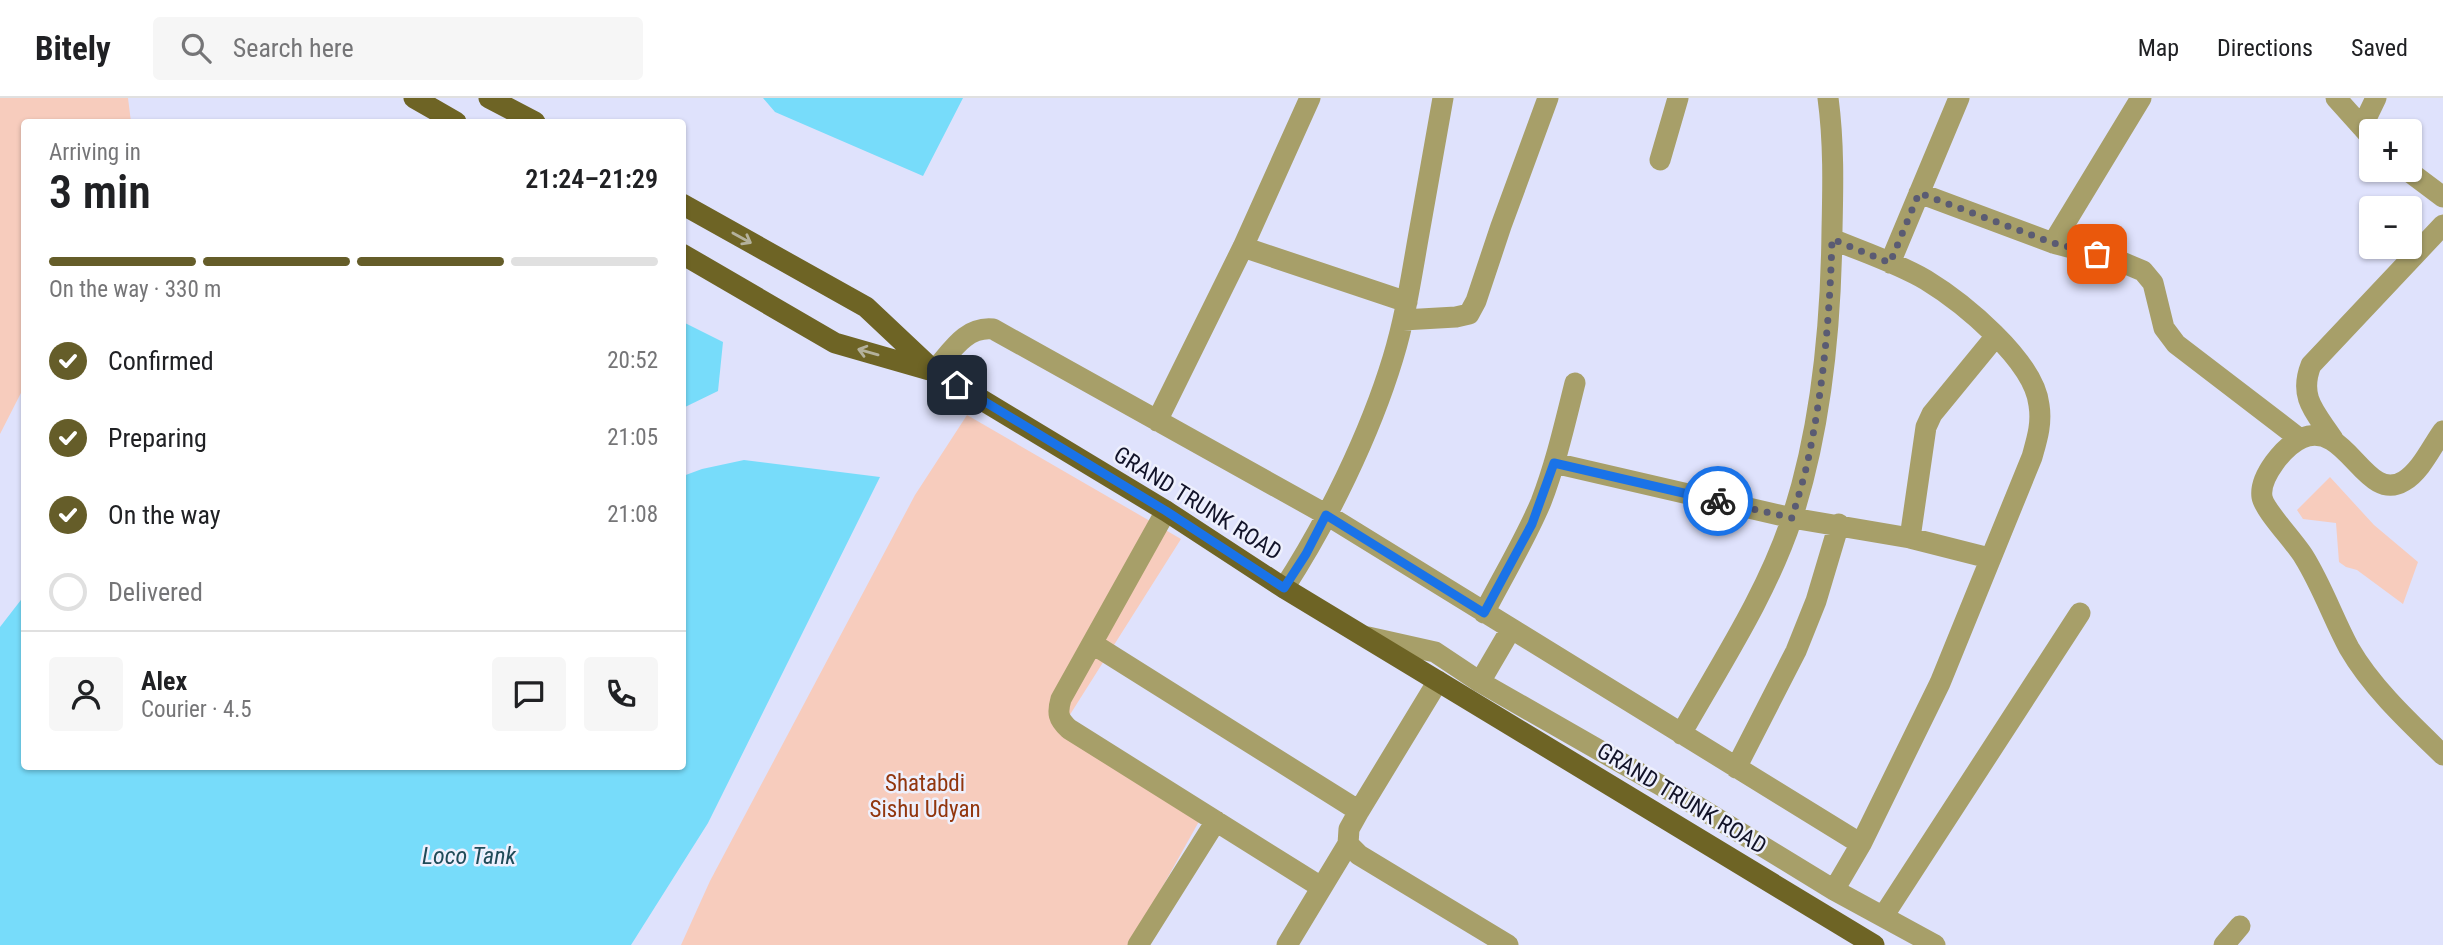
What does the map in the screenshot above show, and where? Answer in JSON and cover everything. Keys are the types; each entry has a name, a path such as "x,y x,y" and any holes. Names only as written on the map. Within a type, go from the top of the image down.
{"main road":[{"path":"414,98 451,119"},
{"path":"489,98 529,119"},
{"name":"GRAND TRUNK ROAD","path":"686,206 866,307 934,371 1166,511 1284,588 1874,945"},
{"path":"686,256 835,343 934,371"}],"street":[{"path":"1157,421 1243,247 1310,98"},
{"path":"1284,588 1306,554 1326,515 1366,430 1393,360 1405,311 1443,98"},
{"path":"1243,247 1405,311 1456,317 1469,314 1476,301 1548,98"},
{"path":"1660,160 1678,98"},
{"path":"1681,734 1777,558 1792,518 1809,455 1828,331 1833,181 1828,98"},
{"path":"1890,263 1959,98"},
{"path":"2053,243 2141,98"},
{"path":"2336,98 2359,123"},
{"path":"2370,119 2376,98"},
{"path":"2422,181 2443,197"},
{"path":"1919,193 2053,243 2117,260 2143,271 2154,283 2164,328 2176,344 2300,439"},
{"path":"2443,225 2311,365 2305,379 2305,392 2333,439 2373,480 2389,485 2403,482 2415,471 2443,431"},
{"path":"1832,239 1924,279 1959,303 1996,336 2025,370 2039,401 2040,428 2032,457 1940,683 1861,844 1834,890"},
{"path":"934,371 968,332 981,328 993,329 1326,515 1861,844"},
{"path":"1910,538 1926,427 1932,414 1996,336"},
{"path":"1484,613 1532,524 1554,463 1576,383"},
{"path":"2333,439 2318,434 2300,439 2286,450 2265,477 2262,496 2268,511 2286,530 2304,557 2351,651 2401,713 2443,755"},
{"path":"1554,463 1792,518 1910,538 1989,558"},
{"path":"1166,511 1061,699 1058,710 1060,721 1321,887"},
{"path":"1736,768 1796,651 1816,601 1839,524"},
{"path":"1884,915 2080,613"},
{"path":"1480,682 1511,629"},
{"path":"1362,635 1435,652 1480,682 1695,805 1834,890 1935,945"},
{"path":"1093,644 1359,811"},
{"path":"1287,945 1348,844 1349,829 1359,811 1437,681"},
{"path":"1138,945 1216,821"},
{"path":"1348,844 1359,855 1508,945"},
{"path":"2224,945 2240,926"}],"green space":[{"path":"0,98 128,98 131,119 21,119 21,393 0,434"},
{"name":"Shatabdi Sishu Udyan","path":"967,415 1181,539 1059,732 1202,816 1130,945 681,945 710,881 915,495"},
{"path":"2330,477 2374,525 2418,562 2403,604 2357,570 2339,562 2336,523 2303,519 2297,510"}],"water":[{"path":"763,98 963,98 923,176 775,112"},
{"path":"686,324 723,342 718,391 686,407"},
{"name":"Loco Tank","path":"744,460 880,477 708,823 631,945 0,945 0,627 21,600 21,770 686,770 686,475"}],"way so far":[{"path":"1718,501 1792,518 1809,455 1820,387 1828,331 1832,239 1890,263 1919,193 2076,251 2097,254"}],"route":[{"path":"957,385 1166,511 1284,588 1306,554 1326,515 1484,613 1532,524 1554,463 1718,501"}]}
